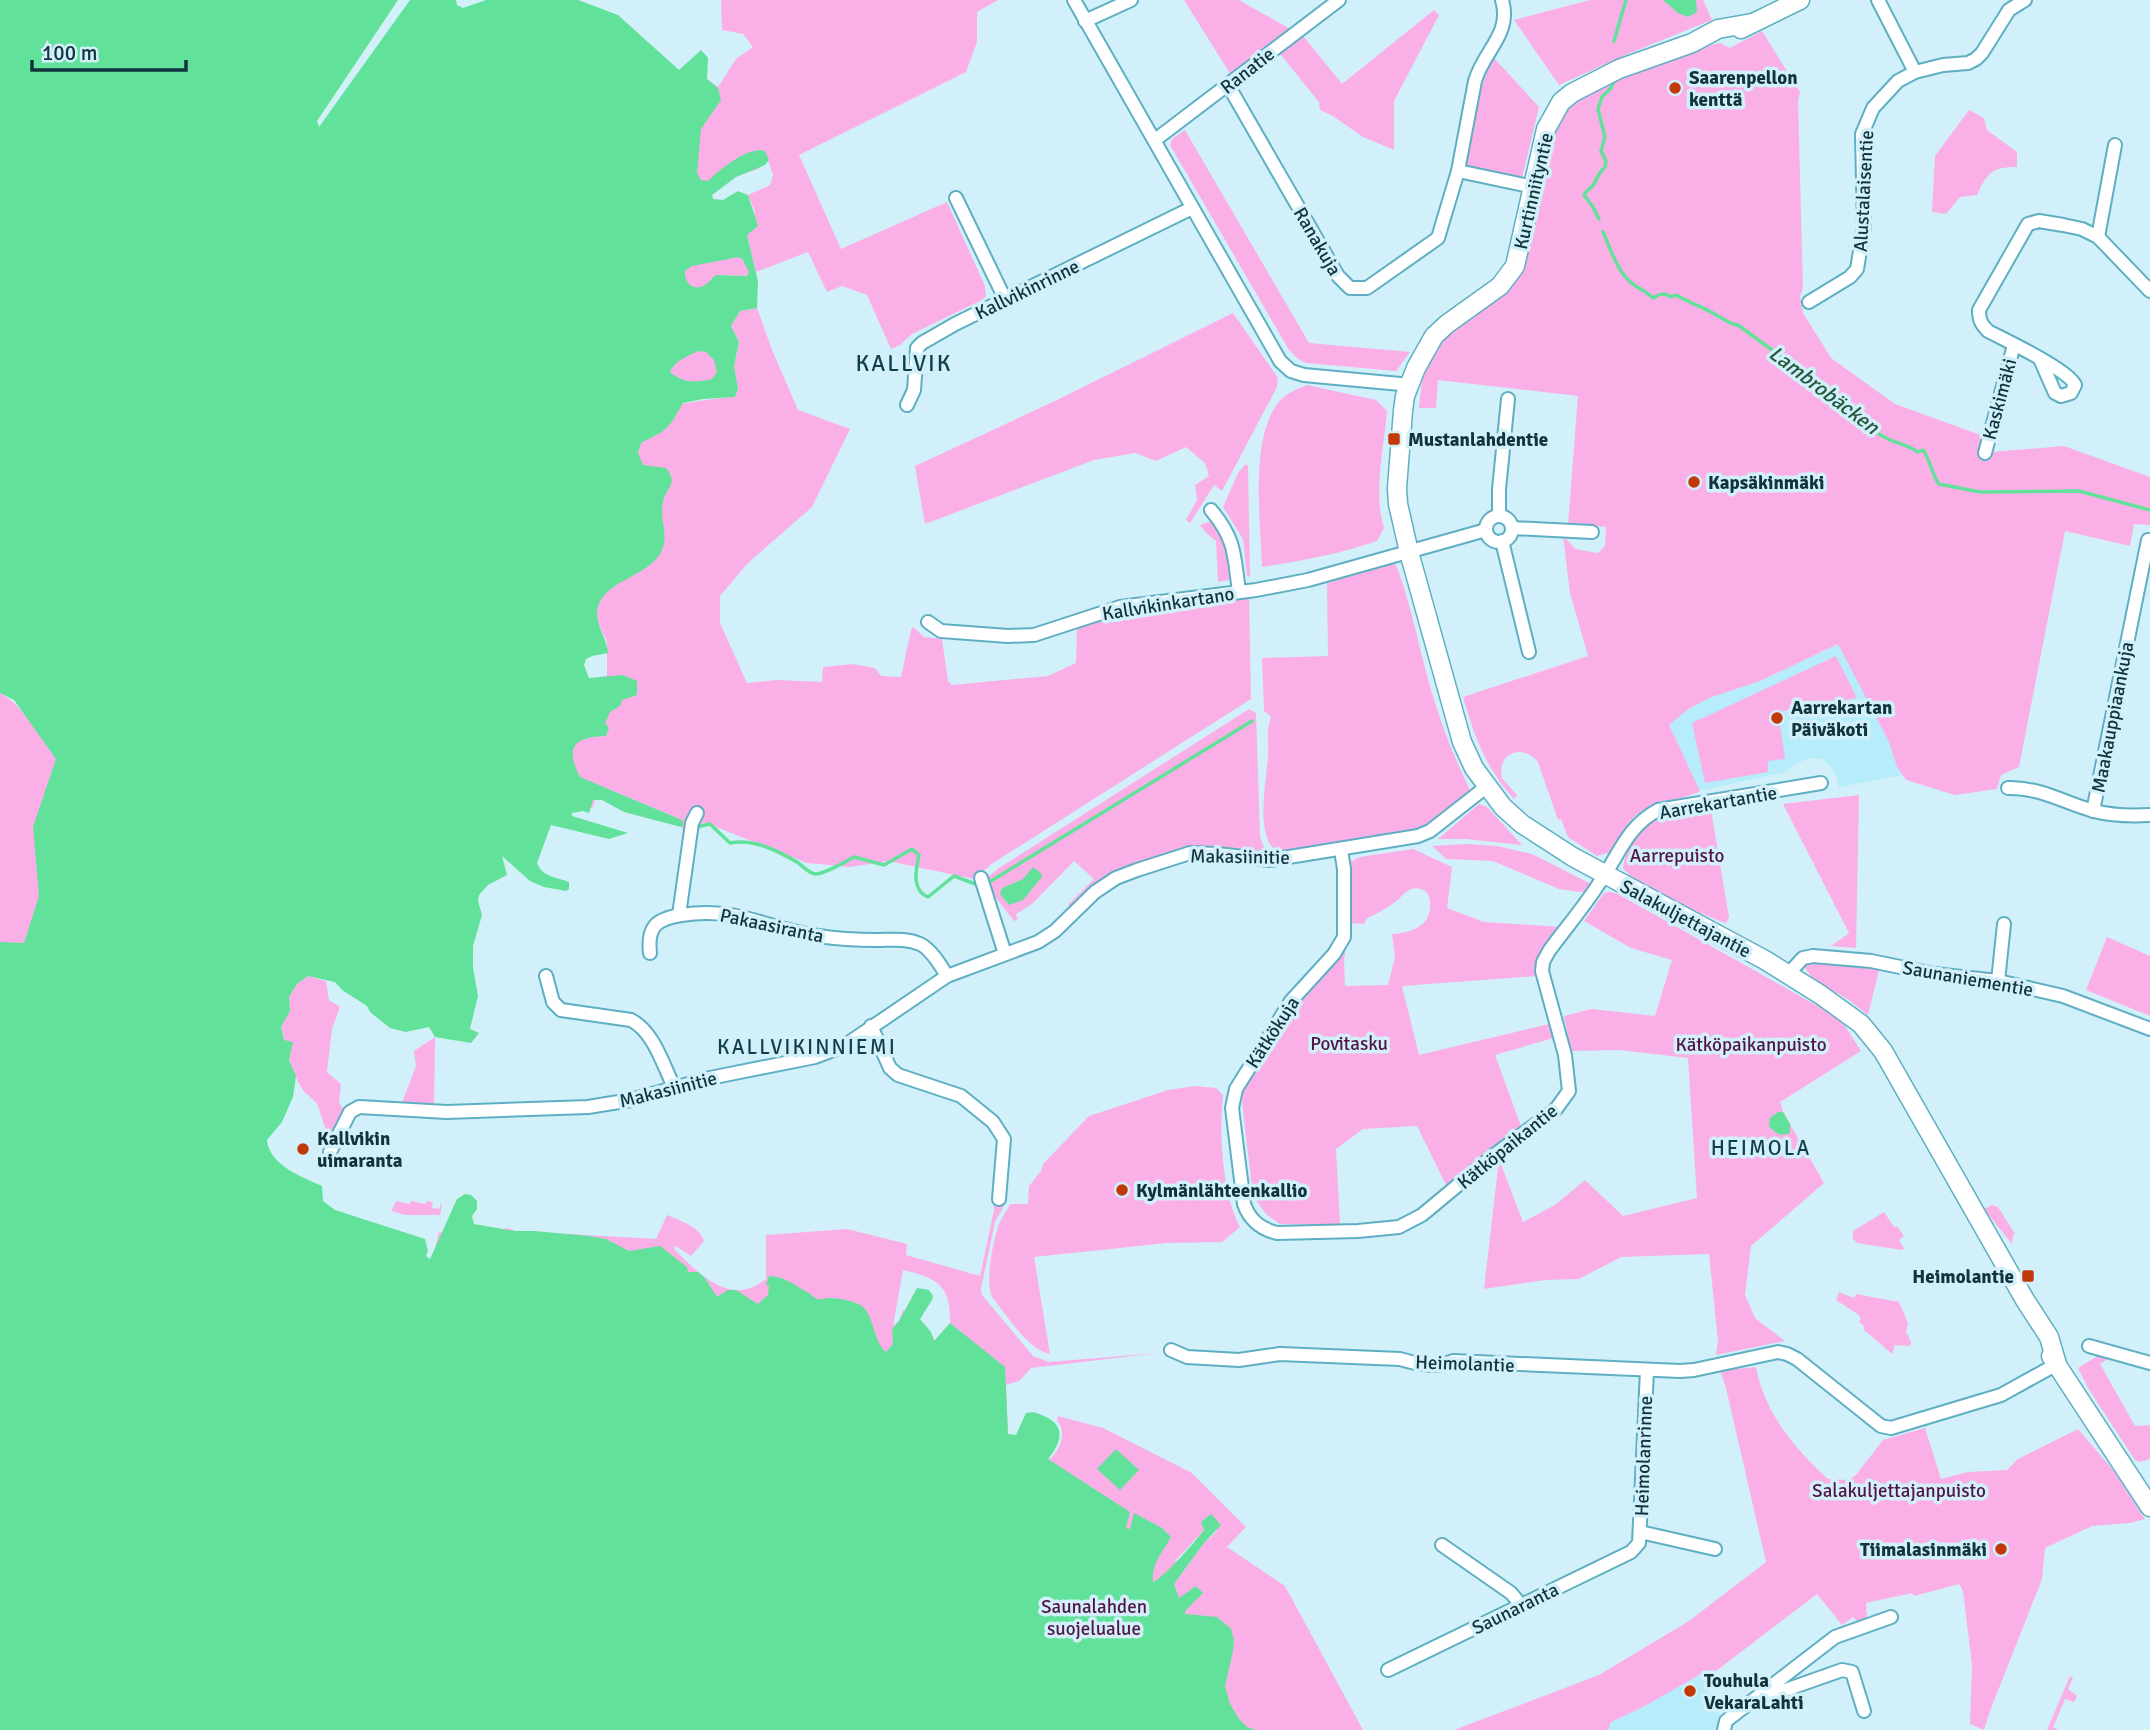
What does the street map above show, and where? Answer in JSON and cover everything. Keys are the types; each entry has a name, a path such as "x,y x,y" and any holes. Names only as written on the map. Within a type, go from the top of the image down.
{"street":[{"path":"1073,0 1280,361 1291,371 1316,376 1411,385"},
{"path":"1086,21 1131,0"},
{"name":"Ranatie","path":"1155,140 1339,0"},
{"name":"Ranakuja","path":"1228,85 1338,276 1346,285 1363,290 1433,244 1441,234 1458,171 1478,68 1503,27 1506,16 1502,0"},
{"name":"Kurtinniityntie","path":"1411,385 1420,357 1434,337 1447,324 1500,286 1516,266 1546,129 1561,102 1572,93 1626,66 1692,43 1722,39 1800,0"},
{"path":"1878,0 1915,72 1943,65 1968,64 1976,59 2009,10 2025,0"},
{"name":"Alustalaisentie","path":"1809,302 1850,277 1857,269 1864,227 1862,134 1873,108 1884,94 1898,81 1915,72"},
{"path":"2098,237 2115,145"},
{"path":"1458,171 1534,187"},
{"path":"956,198 1005,299"},
{"name":"Kallvikinrinne","path":"907,405 914,390 915,356 922,343 1005,299 1192,208"},
{"name":"Kaskimäki","path":"2040,359 1988,331 1982,324 1979,310 2028,224 2039,221 2082,229 2098,237 2150,291"},
{"name":"Kaskimäki","path":"1985,453 2014,345"},
{"name":"Salakuljettajantie","path":"1411,385 1405,396 1403,411 1398,478 1401,516 1462,742 1486,787 1522,824 1605,875 1765,960 1861,1024 1884,1051 2025,1300 2040,1342 2150,1507"},
{"path":"1499,516 1508,398"},
{"path":"1211,510 1226,528 1232,544 1239,592"},
{"path":"1499,516 1509,521 1511,528 1508,538 1502,541 1493,540 1486,530 1488,522 1499,516"},
{"path":"1511,528 1592,532"},
{"name":"Kallvikinkartano","path":"928,622 941,631 1008,636 1034,635 1120,607 1308,580 1486,530"},
{"name":"Maakauppiaankuja","path":"2094,811 2148,540"},
{"path":"1502,541 1529,652"},
{"name":"Aarrekartantie","path":"1605,875 1631,830 1642,818 1658,810 1821,783"},
{"name":"Makasiinitie","path":"330,1152 350,1111 359,1107 447,1112 588,1107 631,1100 710,1077 815,1057 844,1045 947,976 1038,942 1055,931 1095,892 1116,878 1190,853 1270,860 1418,836 1430,831 1486,787"},
{"path":"2008,788 2039,791 2094,811 2117,816 2150,815"},
{"path":"679,915 692,823 697,813"},
{"name":"Kätkökuja","path":"1256,1223 1248,1215 1244,1204 1232,1108 1236,1089 1291,1001 1334,954 1344,937 1344,869 1341,850"},
{"name":"Kätköpaikantie","path":"1256,1223 1266,1230 1278,1233 1399,1227 1422,1215 1496,1153 1556,1109 1569,1091 1568,1072 1544,980 1543,962 1605,875"},
{"path":"981,878 1005,954"},
{"name":"Pakaasiranta","path":"650,953 648,936 651,929 666,918 708,912 731,913 795,933 821,937 904,940 923,945 947,976"},
{"path":"1998,981 2004,923"},
{"name":"Saunaniementie","path":"1787,975 1803,958 1828,956 1871,961 1998,981 2087,1003 2150,1029"},
{"path":"546,976 553,1002 561,1010 631,1020 641,1026 674,1087"},
{"path":"871,1026 890,1068 898,1075 961,1096 1000,1131 1004,1139 1004,1154 999,1199"},
{"path":"2089,1346 2150,1363"},
{"name":"Heimolantie","path":"1171,1350 1187,1357 1239,1360 1298,1354 1400,1359 1411,1363 1446,1364 1453,1361 1647,1370 1694,1370 1778,1352 1797,1359 1881,1426 1891,1428 2001,1395 2057,1364"},
{"name":"Heimolanrinne","path":"1640,1537 1647,1370"},
{"path":"1640,1537 1715,1549"},
{"name":"Saunaranta","path":"1388,1670 1630,1552 1640,1537"},
{"path":"1442,1545 1511,1592 1521,1605"},
{"path":"1725,1726 1750,1702 1835,1637 1891,1617"},
{"path":"1750,1702 1842,1670 1852,1672 1864,1711"}],"shaded area":[{"path":"0,0 398,0 317,121 319,127 410,0 456,0 457,5 463,8 486,0 578,0 618,15 679,70 701,50 708,58 707,79 718,88 721,100 701,129 697,173 701,180 708,181 735,160 751,152 765,151 769,160 765,165 736,177 712,195 713,199 723,200 738,191 748,195 758,226 747,235 758,281 757,308 740,311 731,326 739,342 734,366 738,389 735,397 683,403 672,422 662,432 641,443 638,453 643,465 666,468 672,482 662,508 664,544 649,566 619,583 603,597 598,606 597,618 608,653 586,659 584,665 589,678 623,675 637,681 637,695 622,700 620,706 610,712 605,723 609,728 606,736 580,741 573,751 580,777 682,820 683,825 681,827 624,812 602,800 593,800 589,813 583,811 572,813 572,816 628,833 609,839 551,825 537,863 543,872 569,882 569,889 566,891 530,881 502,856 507,875 488,885 479,895 478,901 482,915 473,946 473,968 478,996 470,1029 479,1033 471,1043 435,1037 429,1027 406,1032 390,1028 370,1012 367,1006 342,990 335,982 308,976 297,984 289,997 290,1011 281,1027 284,1040 293,1042 289,1060 296,1076 293,1097 282,1122 267,1140 269,1149 288,1169 322,1186 323,1201 335,1210 425,1239 428,1251 426,1256 430,1259 457,1199 465,1194 471,1195 477,1201 477,1209 472,1216 474,1224 515,1231 589,1236 606,1239 629,1251 660,1246 687,1267 688,1272 698,1272 705,1278 717,1297 728,1290 736,1290 758,1304 768,1295 769,1286 766,1285 769,1276 775,1276 818,1299 833,1298 853,1302 865,1309 879,1343 886,1352 893,1344 892,1329 917,1288 929,1290 933,1296 932,1300 920,1319 931,1332 934,1341 950,1323 1005,1367 1008,1434 1016,1435 1026,1413 1035,1413 1051,1420 1060,1435 1048,1459 1130,1512 1126,1528 1130,1529 1134,1513 1162,1528 1171,1537 1156,1563 1153,1582 1171,1567 1204,1530 1201,1522 1211,1514 1221,1525 1174,1584 1179,1598 1196,1586 1203,1593 1185,1614 1217,1617 1231,1629 1233,1651 1225,1686 1230,1704 1239,1719 1247,1727 1256,1730 0,1730 0,942 24,943 39,896 33,827 56,759 14,700 0,693","holes":["739,257 749,272 747,276 716,275 707,284 699,287 692,286 686,279 685,271 692,266","698,351 706,352 714,360 717,372 712,379 690,381 670,372 678,362"]},
{"path":"1663,0 1696,0 1697,12 1688,17 1678,13"},
{"name":"Aarrekartan Päiväkoti","path":"1839,644 1903,775 1839,787 1836,775 1829,765 1822,759 1813,758 1798,762 1785,772 1700,791 1669,725 1687,710 1709,698 1760,681"},
{"path":"1033,867 1042,877 1023,900 1009,905 1000,894 1002,888 1023,879"},
{"path":"1783,1112 1790,1124 1790,1133 1778,1134 1769,1126 1770,1118"},
{"path":"1116,1449 1139,1470 1120,1490 1097,1469"},
{"name":"Touhula VekaraLahti","path":"1701,1674 1723,1722 1721,1730 1608,1730 1611,1722"}],"green space":[{"path":"721,0 998,0 977,12 977,42 966,72 799,155 841,249 947,202 985,286 986,296 982,300 912,334 891,349 867,295 842,286 827,292 808,252 756,272 747,235 755,212 748,195 770,185 773,175 768,160 758,169 735,177 712,194 713,200 651,206 707,79 718,87 736,59 753,47 743,34 722,30"},
{"path":"1184,0 1239,0 1292,30 1231,75"},
{"path":"1590,0 1703,0 1712,20 1559,85 1514,20"},
{"path":"1434,10 1439,15 1394,101 1394,150 1363,137 1320,110 1319,102 1277,50 1300,32 1342,84"},
{"path":"1762,31 1800,92 1798,101 1803,289 1800,296 1803,313 1831,358 1895,404 1986,437 1991,452 2064,446 2150,477 2150,525 2134,524 2130,546 2065,531 2019,767 2001,775 1997,789 1955,795 1906,780 1897,767 1889,742 1838,644 1760,681 1709,698 1687,710 1669,725 1700,791 1641,811 1627,825 1612,856 1607,853 1597,856 1568,837 1561,819 1558,820 1538,762 1532,756 1518,752 1507,757 1501,769 1502,778 1517,795 1514,799 1504,788 1482,751 1463,697 1588,656 1570,593 1563,535 1575,549 1598,553 1605,546 1606,527 1568,524 1578,396 1438,380 1436,408 1419,408 1423,371 1433,349 1447,331 1505,289 1551,135 1566,105 1607,80 1683,52 1720,43 1730,48"},
{"path":"1494,58 1539,107 1522,178 1466,165 1479,97"},
{"path":"1969,110 1984,118 1987,130 2017,152 2017,167 2002,168 1991,173 1977,195 1960,197 1946,214 1932,212 1935,156"},
{"path":"1185,130 1309,343 1410,352 1396,371 1306,363 1289,350 1170,145 1172,139"},
{"path":"743,234 749,272 747,276 721,275 692,298 631,240"},
{"path":"601,247 597,270 578,283 575,290 582,315 590,322 590,333 574,343 564,355 533,367 541,381 605,358 612,366 615,390 625,425 633,423 636,410 735,397 738,389 734,366 739,342 731,326 740,311 757,308 798,410 850,429 812,507 748,563 720,596 720,623 747,683 777,680 822,682 823,667 853,664 875,668 881,676 901,677 913,627 924,637 942,639 948,681 952,685 1048,676 1076,663 1077,626 1109,613 1249,595 1251,699 993,863 974,879 888,861 850,867 807,863 706,823 688,825 684,829 681,827 682,820 606,788 596,792 599,799 595,799 593,807 589,809 542,795 531,803 503,758 500,681 487,647 486,509 500,487 496,444 503,422 511,411 534,392 523,374 512,376 504,364 486,271","holes":["598,623 607,642 607,676 599,677 594,683 522,681 522,662 569,655 599,644"]},
{"path":"1233,313 1278,378 1277,387 1222,491 1214,485 1190,523 1186,520 1197,500 1195,485 1209,476 1205,463 1186,447 1156,461 1135,453 1094,460 925,524 915,466"},
{"path":"682,338 719,355 716,382 669,391 660,351"},
{"path":"1307,385 1376,400 1387,411 1379,485 1384,528 1377,541 1363,546 1262,567 1259,481 1264,436 1270,417 1279,402 1288,394"},
{"path":"1246,464 1250,577 1247,576 1243,539 1223,507 1238,473"},
{"path":"1212,521 1219,525 1235,579 1218,582 1216,541 1200,525"},
{"path":"1390,563 1396,565 1402,582 1438,712 1470,790 1429,826 1417,832 1278,853 1268,840 1264,825 1271,717 1264,711 1262,658 1328,656 1327,583"},
{"path":"1836,656 1857,698 1778,712 1785,759 1768,761 1768,772 1705,783 1692,723"},
{"path":"0,693 28,718 67,770 0,1192"},
{"path":"1249,709 1256,713 1260,837 1267,854 1182,849 1124,869 1072,908 1068,905 1094,879 1074,861 1032,904 1016,914 1018,920 1014,921 994,895 987,878"},
{"path":"1859,795 1856,948 1831,946 1849,933 1783,804"},
{"path":"1479,804 1487,807 1522,845 1438,839"},
{"name":"Aarrepuisto","path":"1711,810 1729,917 1726,923 1654,891 1623,868 1635,838 1654,821"},
{"path":"1432,846 1497,846 1532,854 1591,884 1588,893 1559,889 1493,861 1446,859"},
{"name":"Povitasku","path":"1413,849 1452,867 1447,908 1484,922 1562,927 1537,976 1402,986 1419,1055 1549,1024 1553,1038 1495,1055 1522,1129 1447,1187 1417,1126 1363,1129 1336,1149 1340,1225 1280,1224 1267,1215 1253,1196 1242,1102 1244,1085 1291,1006 1347,937 1345,986 1388,985 1395,957 1392,934 1412,930 1424,923 1430,912 1429,898 1423,890 1414,888 1367,918 1364,924 1349,923 1348,863 1360,857"},
{"name":"Kätköpaikanpuisto","path":"1604,893 1616,893 1832,1014 1845,1026 1861,1051 1780,1102 1783,1112 1824,1183 1751,1246 1745,1295 1755,1318 1785,1341 1716,1355 1718,1341 1709,1254 1621,1257 1579,1279 1545,1280 1484,1289 1499,1159 1523,1222 1555,1205 1585,1180 1623,1216 1697,1198 1688,1058 1619,1050 1571,1051 1564,1016 1591,1009 1655,1016 1672,960 1631,948 1584,921"},
{"path":"2107,937 2150,956 2150,1016 2086,990"},
{"path":"1812,959 1880,966 1868,1015 1849,1000 1813,979 1803,965"},
{"path":"308,976 326,981 329,1000 340,1007 332,1029 327,1072 341,1084 339,1103 344,1110 330,1137 317,1104 303,1090 295,1076 281,1027 290,1011 289,997 297,984"},
{"path":"435,1037 434,1106 402,1103 416,1066 414,1051"},
{"path":"1195,1086 1216,1088 1223,1095 1223,1163 1229,1198 1240,1227 1222,1242 1167,1243 1034,1257 1050,1354 1042,1351 1018,1330 992,1297 990,1289 994,1240 1010,1204 1028,1204 1029,1186 1043,1164 1089,1116 1168,1090"},
{"name":"Saunalahden suojelualue","path":"993,1195 996,1196 995,1202 1004,1203 1004,1206 995,1222 982,1295 1033,1356 1049,1362 1158,1353 1031,1368 1019,1381 1006,1385 1008,1434 1016,1436 1050,1459 1057,1450 1062,1435 1058,1416 1103,1428 1192,1473 1246,1527 1227,1547 1285,1586 1363,1730 1063,1730 434,1253 439,1232 465,1236 508,1228 515,1231 656,1239 667,1215 694,1228 704,1241 691,1256 676,1246 674,1249 705,1277 728,1289 753,1287 766,1279 766,1235 847,1229 907,1244 906,1255 980,1276 994,1210","holes":["903,1270 925,1276 945,1292 950,1323 935,1341 922,1322 903,1310 899,1321 893,1326","1201,1522 1217,1531 1204,1543 1183,1572 1175,1561 1204,1530"]},
{"path":"396,1201 410,1204 411,1201 425,1204 427,1201 433,1202 432,1208 439,1209 441,1204 440,1215 406,1215 391,1211"},
{"path":"1992,1205 1998,1207 2015,1234 2012,1244 1984,1209"},
{"path":"1884,1212 1904,1236 1899,1240 1904,1249 1857,1243 1853,1239 1853,1231"},
{"path":"1839,1292 1854,1298 1856,1294 1899,1302 1908,1323 1906,1332 1910,1346 1895,1345 1892,1354 1863,1329 1865,1327 1859,1322 1859,1315 1836,1300"},
{"path":"2097,1354 2109,1358 2100,1364 2135,1426 2150,1425 2150,1459 2140,1462 2135,1460 2088,1388 2078,1368"},
{"name":"Salakuljettajanpuisto","path":"1756,1367 1766,1399 1783,1429 1828,1479 1849,1480 1883,1440 1925,1428 1941,1479 1968,1472 2007,1470 2018,1459 2078,1429 2113,1470 2145,1519 2092,1526 2045,1548 2042,1579 1984,1730 1970,1724 1972,1665 1963,1591 1959,1584 1914,1596 1912,1593 1866,1603 1867,1619 1859,1623 1853,1617 1842,1625 1817,1594 1712,1674 1701,1674 1611,1722 1608,1730 1454,1730 1599,1675 1689,1621 1766,1562 1720,1371"},
{"path":"2070,1676 2073,1678 2068,1689 2077,1696 2074,1702 2065,1699 2053,1727 2059,1730 2047,1730"}],"waterway":[{"name":"Lambrobäcken","path":"1614,41 1626,0"},
{"name":"Lambrobäcken","path":"1599,219 1584,195 1605,167 1606,161 1601,151 1605,137 1598,109 1602,97 1614,81"},
{"name":"Lambrobäcken","path":"1603,232 1619,267 1634,285 1653,298 1662,294 1671,297 1676,295 1738,325 1820,385 1869,428 1918,452 1923,450 1939,484 1980,492 2079,491 2150,510"},
{"path":"991,881 1252,721"},
{"path":"696,827 710,824 730,843 748,842 765,846 815,874 854,857 884,865 912,849 919,855 917,885 928,897 954,876 978,885"}],"place":[{"name":"Saarenpellon kenttä","path":"1675,88"},
{"name":"Mustanlahdentie","path":"1394,439"},
{"name":"Kapsäkinmäki","path":"1694,482"},
{"name":"Aarrekartan Päiväkoti","path":"1777,718"},
{"name":"Kallvikin uimaranta","path":"303,1149"},
{"name":"Kylmänlähteenkallio","path":"1122,1190"},
{"name":"Heimolantie","path":"2028,1276"},
{"name":"Tiimalasinmäki","path":"2001,1549"},
{"name":"Touhula VekaraLahti","path":"1690,1691"}],"district":[{"name":"KALLVIK","path":"904,363"},
{"name":"KALLVIKINNIEMI","path":"807,1047"},
{"name":"HEIMOLA","path":"1761,1148"}]}
